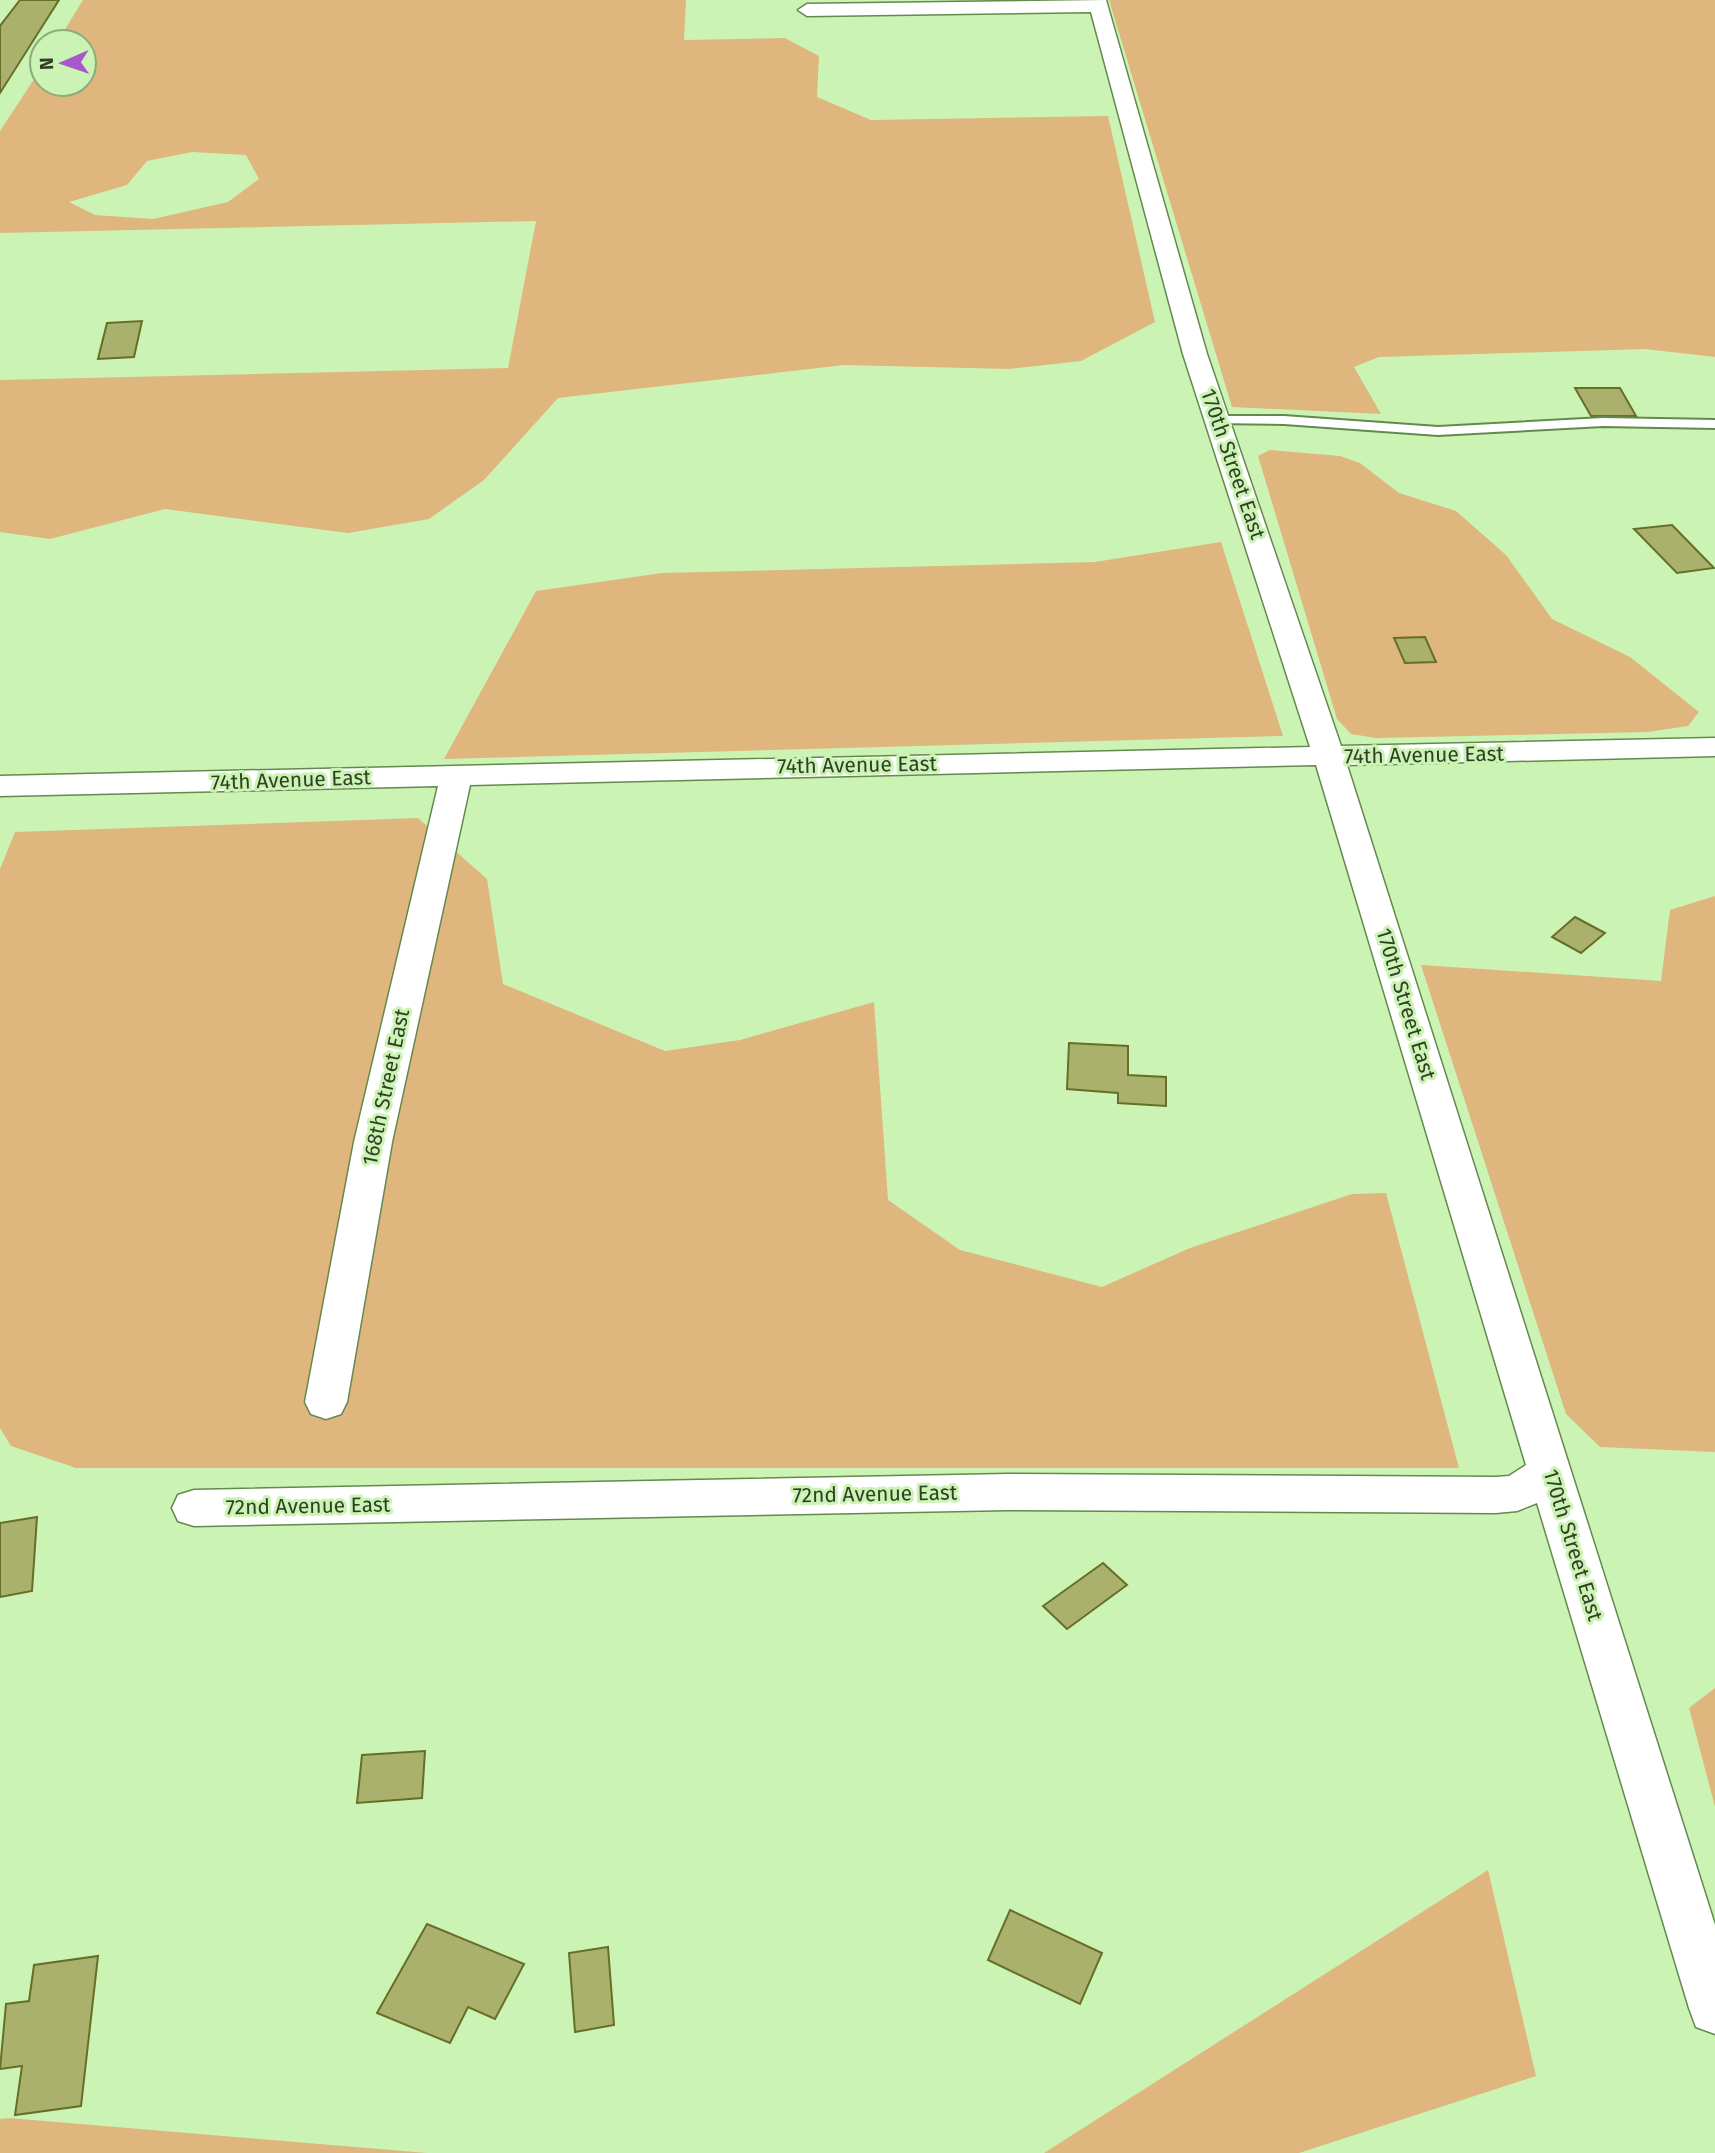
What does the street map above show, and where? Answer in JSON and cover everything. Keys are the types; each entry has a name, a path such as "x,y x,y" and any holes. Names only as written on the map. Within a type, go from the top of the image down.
{"street":[{"path":"807,10 1098,3"},
{"name":"170th Street East","path":"1098,3 1195,354 1329,757 1715,2008"},
{"name":"74th Avenue East","path":"0,786 1715,747"},
{"name":"168th Street East","path":"326,1402 380,1109 415,954 436,878 456,775"},
{"name":"72nd Avenue East","path":"194,1508 1040,1491 1274,1489 1496,1495 1517,1493 1551,1472"}],"lane":[{"path":"1218,420 1284,421 1438,431 1603,422 1715,424"}],"shaded area":[{"path":"83,0 686,0 684,40 785,38 819,56 817,97 871,120 1108,116 1155,322 1081,361 1009,369 844,365 558,398 484,480 429,519 348,533 165,509 50,539 0,532 0,380 508,368 536,221 0,233 0,131 28,88 28,98 98,98 98,28 66,28","holes":["192,152 246,155 259,179 228,202 153,219 95,215 69,202 127,185 147,161"]},
{"path":"1109,0 1715,0 1715,357 1645,349 1379,357 1354,367 1381,414 1232,407"},
{"path":"1270,450 1340,456 1360,463 1399,493 1456,511 1506,555 1552,619 1630,657 1699,712 1688,726 1648,732 1376,738 1351,734 1337,719 1258,456"},
{"path":"1221,542 1283,736 444,759 536,591 662,573 1095,562"},
{"path":"418,818 487,879 503,984 665,1051 740,1040 874,1002 888,1200 960,1250 1102,1287 1190,1248 1352,1194 1386,1193 1459,1468 76,1468 11,1446 0,1428 0,869 15,832"},
{"path":"1715,896 1715,1452 1600,1447 1566,1414 1421,965 1661,981 1670,910"},
{"path":"1715,1688 1715,1807 1689,1708"},
{"path":"1488,1870 1536,2076 1299,2153 1044,2153"},
{"path":"0,2119 427,2153 0,2153"}],"building":[{"path":"20,0 59,0 41,28 28,28 28,49 0,93 0,26"},
{"path":"142,321 134,357 98,359 107,323"},
{"path":"1575,388 1620,388 1636,416 1591,416"},
{"path":"1672,525 1714,568 1677,573 1634,529"},
{"path":"1425,637 1436,662 1405,663 1394,638"},
{"path":"1575,917 1605,933 1581,953 1552,937"},
{"path":"1069,1043 1128,1046 1128,1075 1166,1077 1166,1106 1118,1103 1118,1093 1067,1089"},
{"path":"37,1517 32,1591 0,1597 0,1523"},
{"path":"1103,1563 1127,1585 1067,1629 1043,1606"},
{"path":"425,1751 422,1798 357,1803 362,1755"},
{"path":"1010,1910 1102,1953 1080,2004 988,1960"},
{"path":"427,1924 524,1964 495,2019 468,2007 450,2043 377,2013"},
{"path":"608,1947 614,2025 575,2032 569,1953"},
{"path":"98,1956 81,2106 15,2115 22,2066 0,2069 6,2004 29,2001 34,1965"}]}
